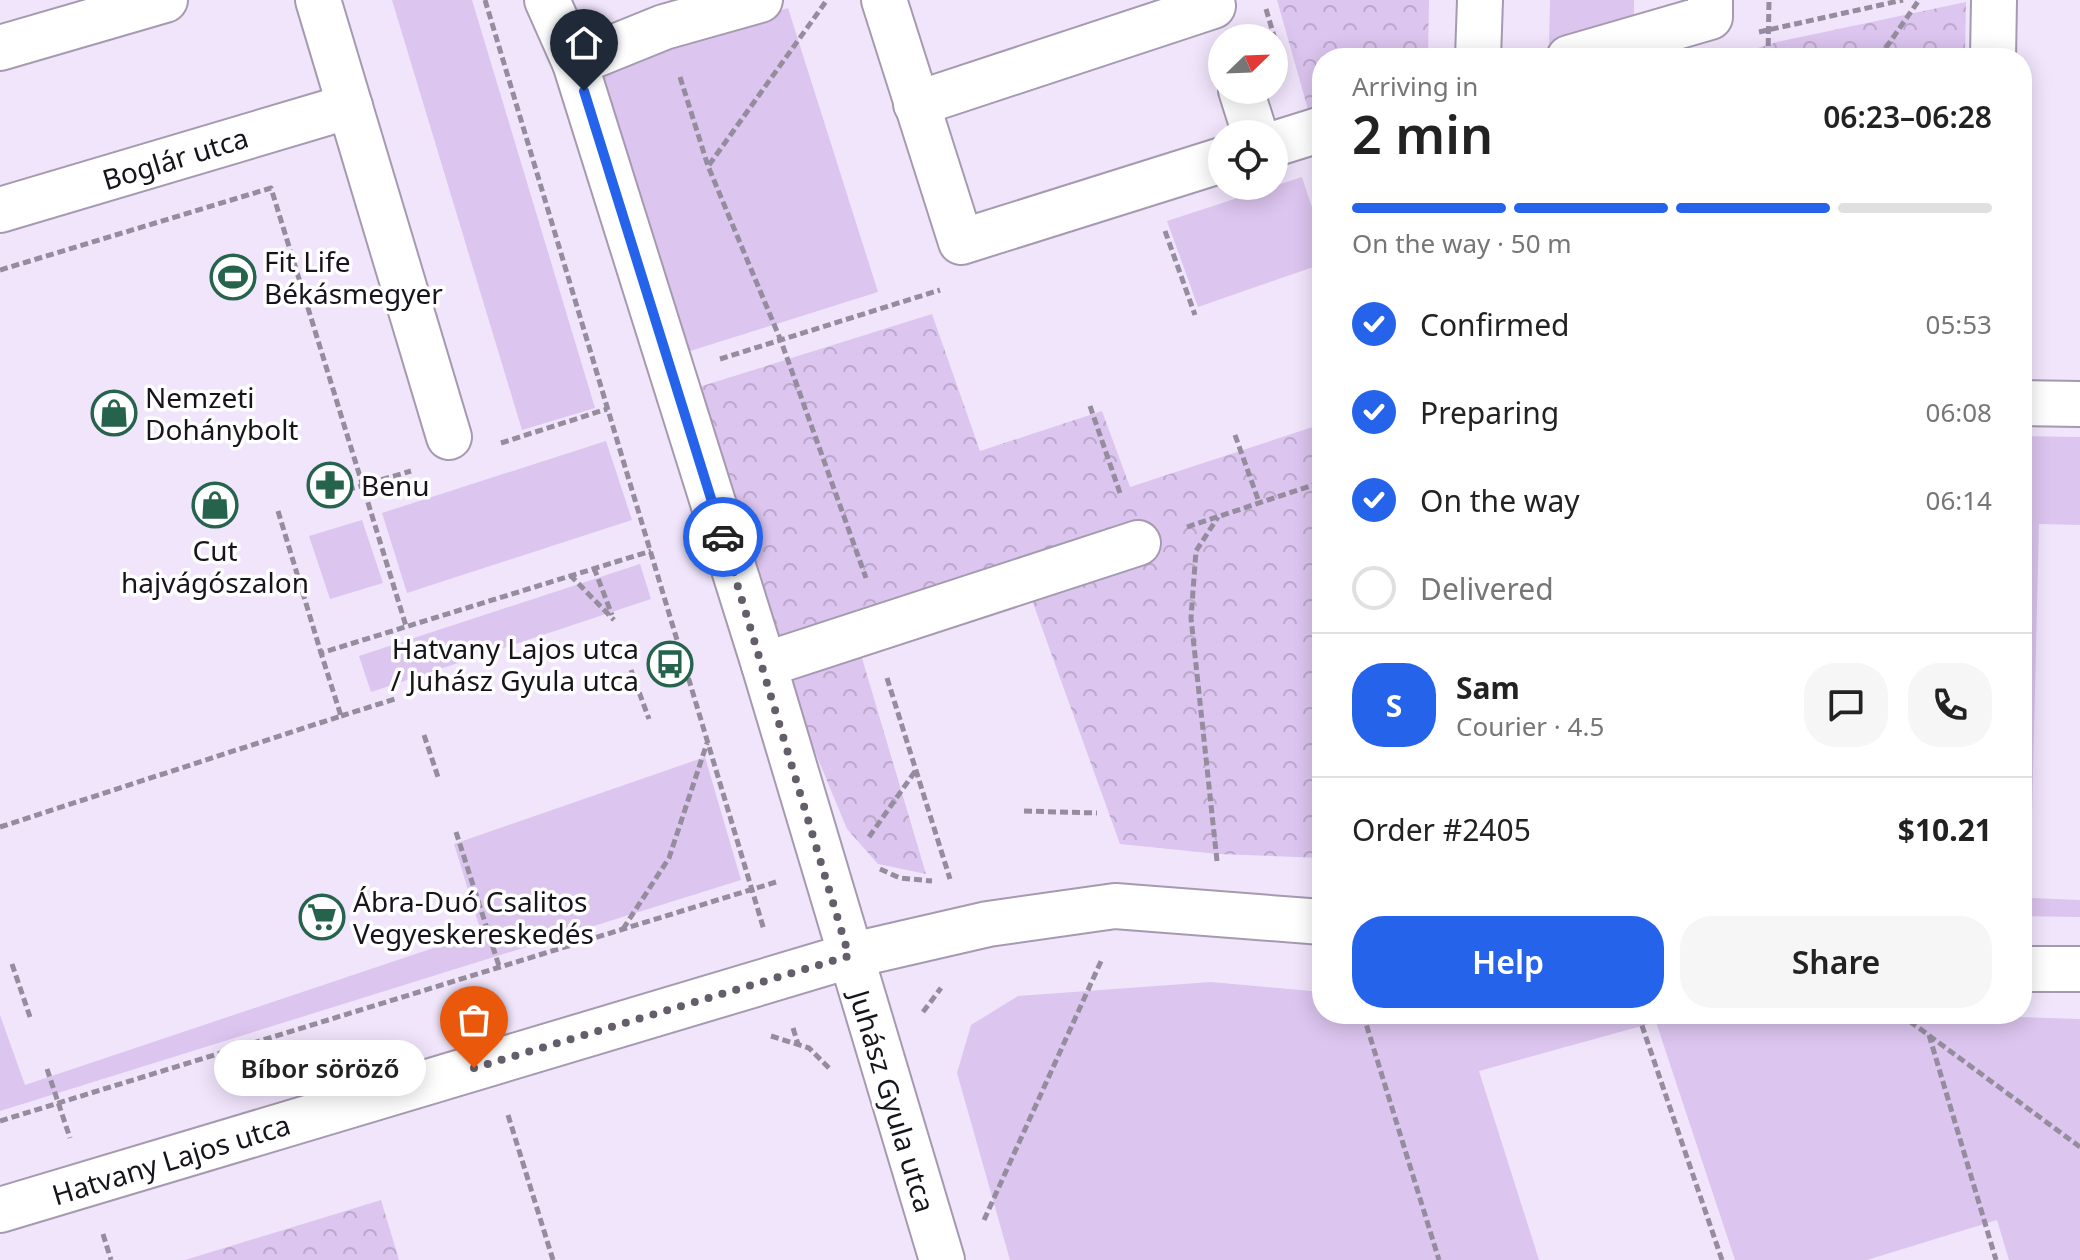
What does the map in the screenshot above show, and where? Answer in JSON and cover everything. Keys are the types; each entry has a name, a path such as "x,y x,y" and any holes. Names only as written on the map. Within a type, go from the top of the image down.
{"street":[{"path":"0,48 165,0"},
{"path":"318,0 449,437"},
{"name":"Juhász Gyula utca","path":"547,0 575,63 764,665 942,1260"},
{"path":"575,63 664,27 760,0"},
{"path":"884,0 961,242 1208,164"},
{"path":"1478,48 1480,0"},
{"path":"1603,48 1710,17 1710,0"},
{"path":"1993,48 1994,0"},
{"path":"916,104 1216,15"},
{"name":"Boglár utca","path":"0,210 350,106"},
{"path":"1288,140 1312,132"},
{"path":"2032,403 2080,404"},
{"path":"764,665 1138,543"},
{"name":"Hatvany Lajos utca","path":"0,1210 849,956 988,924 1115,906 1312,921"},
{"path":"2032,969 2080,969"}],"path":[{"path":"0,1121 752,889 485,0"},
{"path":"708,166 827,0"},
{"path":"1768,48 1769,0"},
{"path":"1769,29 1903,0"},
{"path":"1886,48 1919,0"},
{"path":"664,27 708,166 781,341 877,627 951,884"},
{"path":"0,270 271,188 406,626"},
{"path":"1160,218 1195,315"},
{"path":"716,360 781,341"},
{"path":"1090,406 1138,543 1312,485"},
{"path":"1235,435 1259,502"},
{"path":"347,490 362,486"},
{"path":"278,511 341,716"},
{"path":"1217,861 1191,618 1196,551 1218,517"},
{"path":"321,653 651,551"},
{"path":"570,575 614,620 594,568"},
{"path":"631,670 649,719"},
{"path":"0,827 395,699"},
{"path":"424,735 438,777"},
{"path":"623,929 669,858 707,742"},
{"path":"864,845 916,770"},
{"path":"1024,811 1097,813"},
{"path":"456,832 499,966"},
{"path":"983,1222 1103,956"},
{"path":"1091,957 1115,956"},
{"path":"12,964 30,1017"},
{"path":"922,1026 920,1015 943,986"},
{"path":"1366,1024 1439,1260"},
{"path":"1641,1024 1722,1260"},
{"path":"1914,1024 2080,1147"},
{"path":"1929,1035 1996,1260"},
{"path":"758,1040 773,1036 809,1048 835,1075"},
{"path":"47,1069 58,1101"},
{"path":"493,1119 522,1111"},
{"path":"508,1115 553,1260"},
{"path":"111,1260 104,1236 119,1232"}],"green space":[{"path":"392,0 472,0 595,408 522,430"},
{"path":"1277,0 1429,0 1428,48 1312,48 1312,112 1309,113 1288,39 1288,24 1284,24"},
{"path":"1550,0 1634,0 1634,21 1549,44"},
{"path":"1966,2 1965,48 1758,48"},
{"path":"788,8 878,292 687,352 602,72"},
{"path":"1302,177 1312,208 1312,267 1198,307 1167,221 1231,200 1288,200 1288,182"},
{"path":"932,314 980,451 1102,411 1130,487 1312,427 1312,858 1218,854 1120,844 1029,592 859,648 926,874 878,864 847,829 813,747 699,387"},
{"path":"2032,436 2080,437 2080,525 2039,524 2032,815"},
{"path":"606,441 632,520 407,593 382,513"},
{"path":"362,520 383,583 330,599 309,536"},
{"path":"640,564 651,599 371,692 359,656"},
{"path":"705,757 741,880 0,1111 0,1015 25,1085 481,932 454,844"},
{"path":"2032,898 2080,900 2080,917 2032,916"},
{"path":"1211,982 1312,991 1312,1024 1649,1024 1479,1071 1539,1260 1010,1260 957,1073 971,1025 1018,996"},
{"path":"2032,1017 2080,1019 2080,1260 2009,1260 1997,1220 1867,1260 1735,1260 1657,1024 2032,1024"},
{"path":"381,1200 399,1260 185,1260"}],"way so far":[{"path":"474,1068 849,956 764,665 723,537"}],"place":[{"name":"Fit Life Békásmegyer","path":"233,277"},
{"name":"Nemzeti Dohánybolt","path":"114,413"},
{"name":"Benu","path":"330,485"},
{"name":"Cut hajvágószalon","path":"215,505"},
{"name":"Hatvany Lajos utca / Juhász Gyula utca","path":"670,664"},
{"name":"Ábra-Duó Csalitos Vegyeskereskedés","path":"322,917"},
{"name":"Bíbor söröző","path":"474,1068"}],"route":[{"path":"584,91 723,537"}]}
